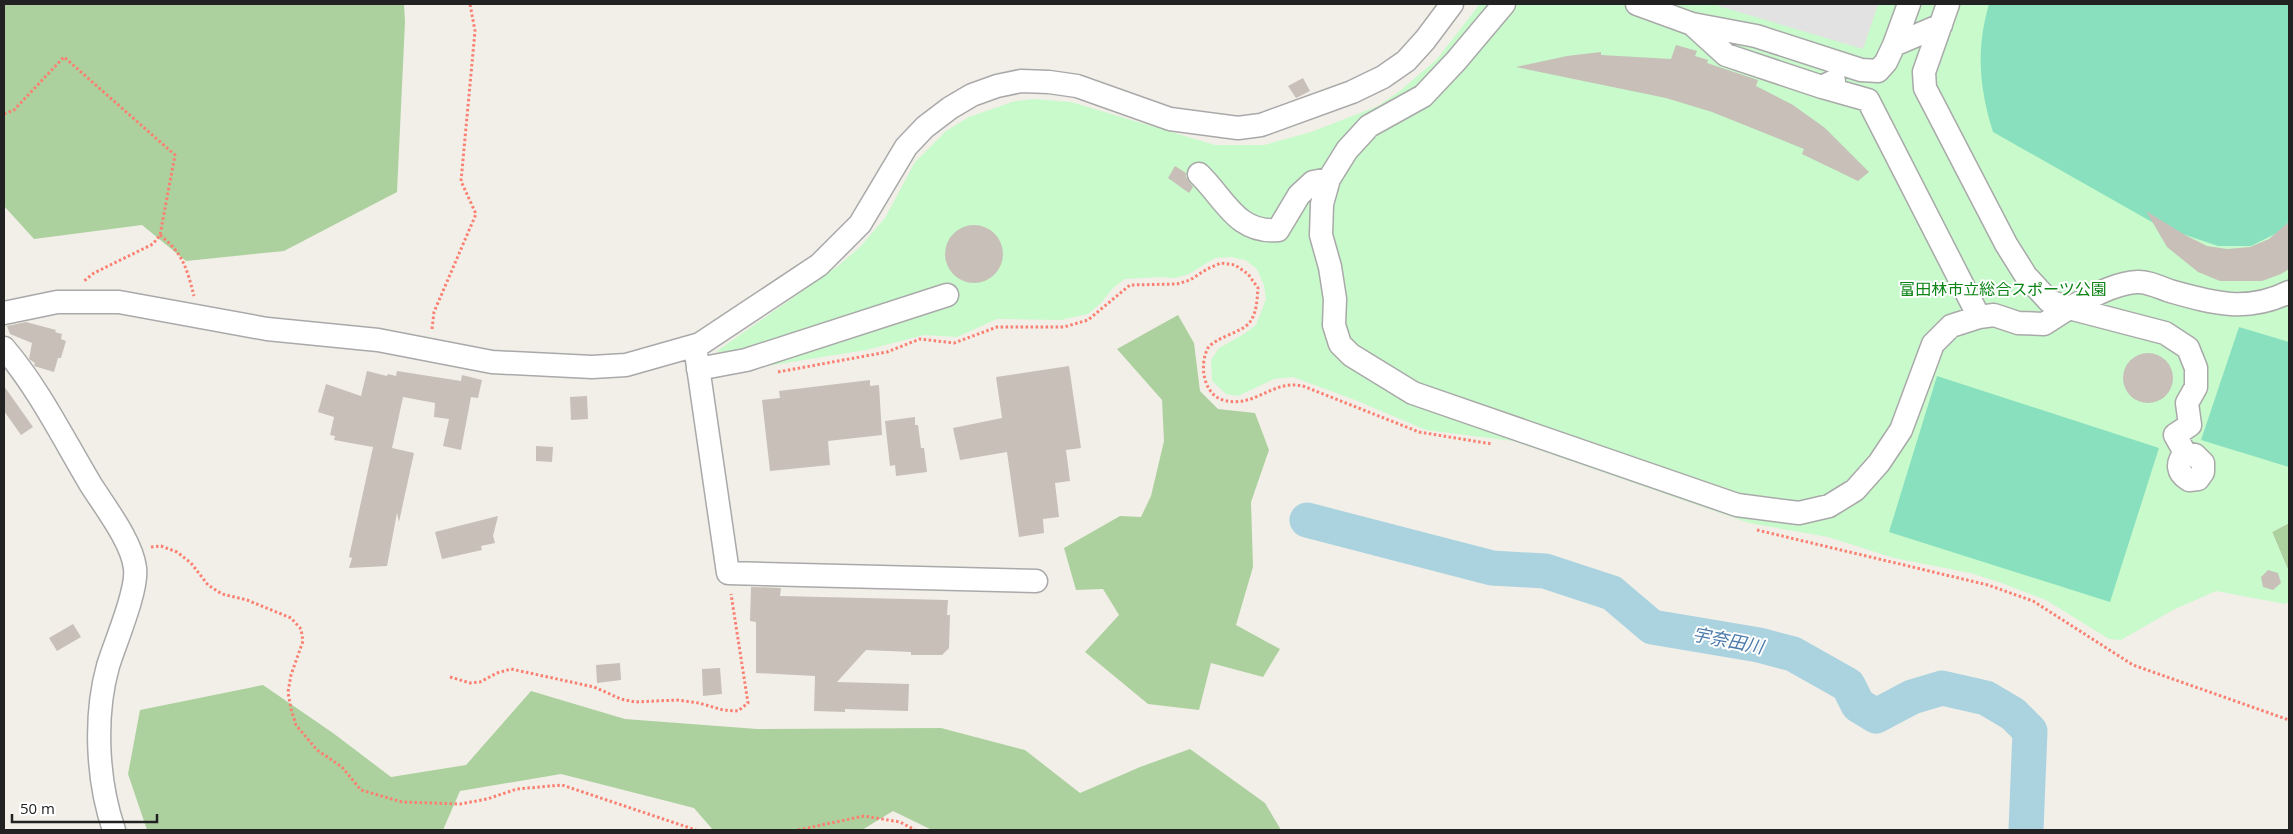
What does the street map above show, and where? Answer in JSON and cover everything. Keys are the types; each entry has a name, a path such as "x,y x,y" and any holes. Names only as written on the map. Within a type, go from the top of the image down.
{"street":[{"path":"4,313 39,304 119,302 267,329 378,340 492,362 592,367 626,365 695,346 714,336 819,265 860,224 906,147 925,127 950,108 972,95 997,86 1021,81 1048,82 1077,86 1170,119 1238,128 1261,125 1352,92 1384,77 1406,60 1425,40 1452,4"},
{"path":"1504,4 1456,61 1423,96 1369,126 1347,150 1329,179 1322,204 1321,235 1335,299 1334,325 1340,344 1350,355 1413,393 1737,505 1799,513 1829,506 1855,490 1879,463 1901,430 1933,344 1951,326 1980,317 1994,315 2018,323 2044,324 2070,308 2117,286 2139,281 2209,302 2246,306 2274,300 2289,292"},
{"path":"1636,4 1692,24 1756,36 1858,69 1878,71 1886,62 1894,45 1909,4"},
{"path":"1948,4 1924,72 1925,88 2006,244 2026,276 2049,301 2165,333 2188,348 2196,368 2196,387 2187,404 2190,425 2176,435 2185,453"},
{"path":"1692,24 1726,55 1822,87 1868,100 1980,317"},
{"path":"1894,45 1942,25"},
{"path":"1822,87 1858,69"},
{"path":"1199,174 1211,185 1238,219 1251,228 1266,231 1278,230 1299,195 1313,182 1329,179"},
{"path":"698,369 746,360 947,295"},
{"path":"695,346 728,573 1036,581"},
{"path":"4,348 19,366 58,428 128,547 135,568 134,583 108,666 101,707 101,775 114,830"}],"path":[{"path":"429,350 434,312 476,214 461,181 475,31 470,4"},
{"path":"4,114 14,110 64,57 175,155 160,235 154,244 94,273 81,283 80,302"},
{"path":"160,235 168,241 186,265 199,316"},
{"path":"775,372 887,352 920,339 954,343 997,327 1064,327 1088,320 1130,286 1177,284 1190,280 1206,269 1221,263 1235,265 1248,274 1258,288 1256,307 1250,323 1209,346 1203,362 1204,378 1212,393 1222,400 1244,402 1277,386 1292,383 1419,432 1500,445"},
{"path":"1751,529 1988,585 2033,601 2133,665 2289,720"},
{"path":"128,547 161,546 177,552 191,563 208,584 222,594 247,600 291,618 301,629 302,641 291,675 288,692 290,709 296,726 317,750 342,767 361,790 402,802 460,804 487,799 517,789 562,786 696,830"},
{"path":"450,677 470,682 480,682 497,673 511,669 594,687 621,699 636,702 677,700 699,703 723,710 738,711 748,703 728,573"},
{"path":"798,830 864,816 900,822 915,830"}],"green space":[{"path":"4,4 404,4 405,22 397,192 284,251 186,261 142,225 34,239 4,206"},
{"name":"富田林市立総合スポーツ公園","path":"1480,4 2289,4 2289,523 2272,532 2289,572 2289,601 2285,604 2216,591 2173,610 2121,640 2109,639 2046,600 1999,582 1970,573 1894,558 1828,537 1749,523 1513,441 1426,430 1355,400 1293,377 1274,379 1238,396 1226,394 1212,381 1211,360 1219,348 1256,325 1266,299 1264,285 1257,269 1245,260 1231,257 1215,258 1189,274 1175,278 1125,279 1113,288 1101,303 1088,314 1061,320 997,319 957,337 924,335 866,350 767,366 742,356 724,356 717,351 838,266 860,247 885,218 915,162 946,131 969,117 1015,101 1035,99 1071,102 1215,145 1264,145 1311,132 1378,106 1401,90 1436,60"},
{"path":"1989,4 2289,4 2289,221 2281,231 2251,246 2218,246 2159,226 1993,132 1982,84 1981,68 1982,37"},
{"path":"1178,315 1194,343 1200,391 1218,409 1255,413 1269,450 1251,502 1253,567 1236,625 1280,649 1263,677 1211,663 1199,710 1148,704 1085,652 1119,615 1103,589 1076,590 1064,548 1120,516 1141,517 1151,496 1164,441 1162,400 1117,349"},
{"path":"2239,327 2289,342 2289,467 2201,440"},
{"path":"1937,376 2159,448 2110,602 1889,532"},
{"path":"2289,523 2289,572 2272,532"},
{"path":"263,685 333,733 391,777 466,765 531,691 625,719 757,729 941,728 1025,750 1080,793 1140,767 1190,749 1265,803 1281,830 932,830 893,811 862,830 713,830 694,808 561,774 460,791 443,830 147,830 128,774 140,710"}],"shaded area":[{"path":"1712,4 1878,4 1863,49"}],"building":[{"path":"1676,45 1697,51 1695,56 1708,60 1707,63 1758,80 1756,86 1793,105 1825,128 1869,172 1858,181 1802,154 1804,149 1712,112 1666,98 1516,67 1567,56 1601,52 1601,55 1671,59"},
{"path":"1303,78 1310,91 1296,98 1288,86"},
{"path":"1175,166 1186,173 1186,177 1193,187 1189,193 1168,178"},
{"path":"2146,211 2207,246 2227,249 2250,247 2269,239 2289,222 2289,269 2262,281 2220,281 2198,272 2167,247"},
{"path":"968,225 980,225 995,233 1003,248 1003,260 995,275 980,283 968,283 953,275 945,260 945,248 953,233"},
{"path":"26,322 56,330 55,332 62,334 61,339 66,341 54,372 34,366 35,363 29,359 32,343 10,334 7,326"},
{"path":"2143,353 2153,353 2166,360 2173,373 2173,383 2166,396 2153,403 2143,403 2134,399 2127,392 2123,383 2123,373 2127,364 2134,357"},
{"path":"1069,366 1081,448 1066,450 1070,481 1055,483 1059,517 1043,519 1044,533 1019,537 1007,452 960,460 953,428 1002,418 996,377"},
{"path":"367,371 387,376 388,374 396,376 397,371 461,381 462,375 482,380 478,398 471,397 461,450 443,446 449,419 434,417 435,403 403,397 392,448 414,453 399,522 397,513 387,566 349,568 352,558 349,557 373,447 334,440 335,436 330,435 334,417 318,412 326,384 361,396"},
{"path":"870,380 870,386 879,385 882,435 828,441 830,465 770,471 762,400 780,398 779,391"},
{"path":"4,386 33,427 21,435 4,411"},
{"path":"587,396 588,419 571,420 570,397"},
{"path":"915,417 915,425 918,425 921,448 924,448 927,472 896,476 895,465 890,466 885,421"},
{"path":"536,446 553,447 552,462 536,461"},
{"path":"498,516 493,536 495,543 481,546 482,550 442,559 435,532"},
{"path":"2268,570 2278,573 2281,583 2273,590 2263,587 2261,577"},
{"path":"751,587 781,588 780,596 948,600 947,615 950,615 949,648 942,655 911,655 911,652 866,650 837,682 909,684 908,711 845,709 845,712 814,711 815,676 756,673 756,622 750,621"},
{"path":"73,624 81,637 57,651 49,638"},
{"path":"620,663 621,680 597,683 596,665"},
{"path":"720,668 722,694 703,696 702,669"}],"waterway":[{"name":"宇奈田川","path":"1307,520 1492,568 1545,571 1612,593 1652,627 1759,645 1793,654 1848,685 1858,705 1876,716 1912,697 1942,688 1986,698 2013,714 2030,731 2026,830"}]}
